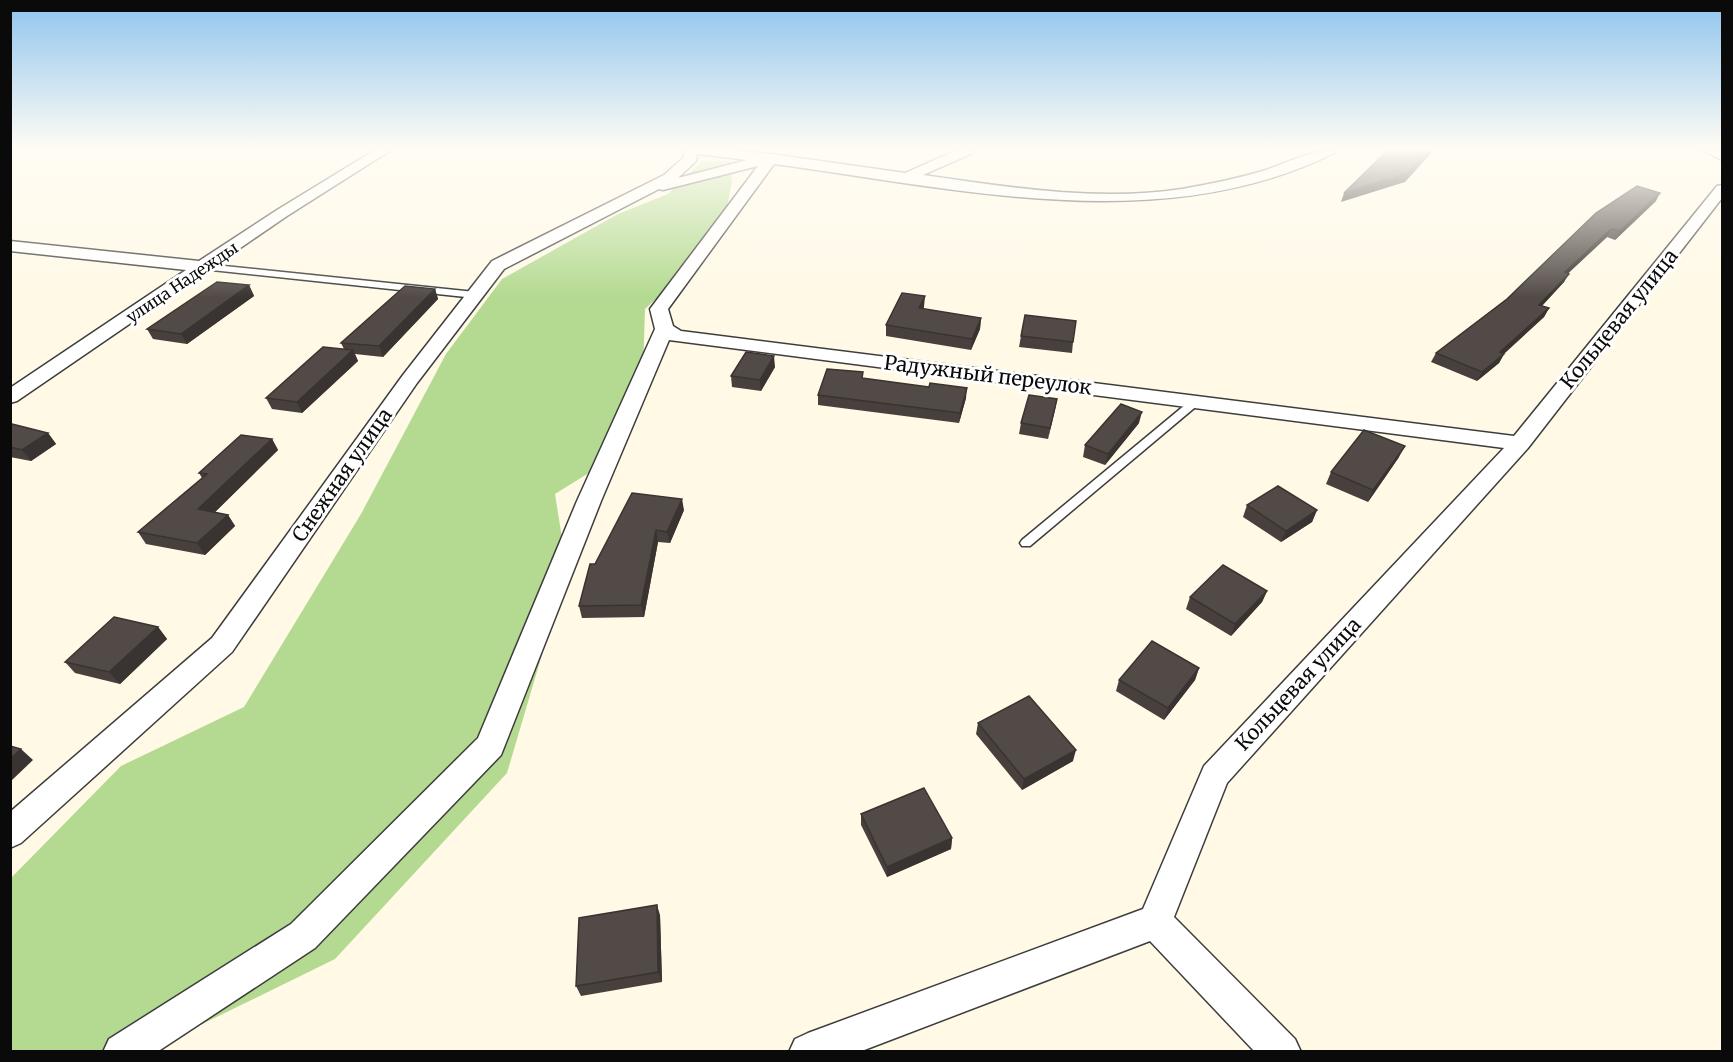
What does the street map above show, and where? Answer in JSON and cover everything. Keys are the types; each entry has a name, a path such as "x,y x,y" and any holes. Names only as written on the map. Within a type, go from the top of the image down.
{"street":[{"name":"улица Надежды","path":"10,397 304,200"},
{"name":"Снежная улица","path":"10,833 222,645 410,379 498,265 624,200"},
{"path":"122,1052 303,936 490,746 589,501 664,329 659,309 740,200"},
{"name":"Кольцевая улица","path":"1155,922 1215,775 1520,442 1714,200"},
{"path":"10,246 205,267"},
{"name":"Радужный переулок","path":"664,329 676,336 1520,442"},
{"path":"808,1052 1155,922 1282,1052"}],"lane":[{"path":"205,267 475,295"},
{"path":"1026,543 1195,402"}],"green space":[{"path":"654,200 728,200 711,248 645,309 643,371 616,456 555,494 567,570 507,773 335,959 147,1051 11,1052 11,878 121,766 244,707 361,514 446,354 502,279 618,214"}],"building":[{"path":"1616,200 1653,200 1620,231 1611,229 1565,272 1569,274 1539,305 1549,308 1500,352 1504,354 1482,372 1436,353 1507,299 1596,213"},
{"path":"217,282 249,285 181,334 147,329"},
{"path":"405,286 435,289 379,346 341,343"},
{"path":"902,293 925,296 919,308 981,318 972,339 886,325"},
{"path":"1025,315 1076,321 1073,342 1021,336"},
{"path":"323,347 353,350 297,402 266,398"},
{"path":"746,352 774,356 760,380 731,376"},
{"path":"827,369 863,372 862,378 929,387 930,383 967,388 960,413 818,395"},
{"path":"1029,395 1057,399 1050,428 1021,423"},
{"path":"1121,404 1142,412 1108,454 1085,445"},
{"path":"10,425 48,433 22,450 10,447"},
{"path":"1364,430 1405,446 1373,490 1331,472"},
{"path":"241,435 272,439 198,509 228,515 197,543 138,532 207,474 199,473"},
{"path":"1278,486 1317,510 1286,531 1247,505"},
{"path":"632,493 682,499 667,532 656,530 641,605 579,606 590,564 595,564"},
{"path":"1223,565 1267,591 1235,624 1190,597"},
{"path":"114,617 158,627 109,672 65,662"},
{"path":"1152,641 1199,668 1168,708 1119,680"},
{"path":"1029,696 1076,750 1024,779 978,723"},
{"path":"10,746 21,749 10,759"},
{"path":"924,788 952,838 887,867 861,814"},
{"path":"657,905 658,972 576,986 579,918"}]}
